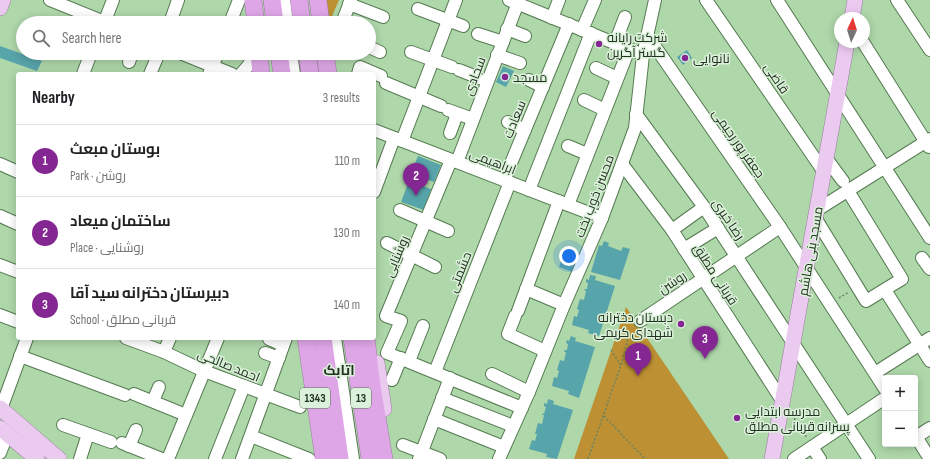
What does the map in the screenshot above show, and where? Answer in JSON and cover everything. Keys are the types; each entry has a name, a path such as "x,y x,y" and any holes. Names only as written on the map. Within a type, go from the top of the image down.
{"highway":[{"path":"253,0 255,16"},
{"path":"272,0 274,16"},
{"path":"299,0 301,16"},
{"path":"318,0 320,16"},
{"path":"259,60 261,72"},
{"path":"280,60 282,72"},
{"path":"308,60 310,72"},
{"path":"326,60 328,72"},
{"name":"1343","path":"289,340 313,459"},
{"name":"1343","path":"306,340 324,459"},
{"name":"13","path":"323,340 340,459"},
{"name":"13","path":"352,340 370,459"},
{"path":"366,340 384,459"}],"main road":[{"path":"0,8 3,0"},
{"name":"مسجد بنی هاشم","path":"772,459 846,48"},
{"path":"374,340 392,459"},
{"path":"0,409 60,459"},
{"path":"4,432 37,459"}],"street":[{"path":"50,0 77,5 94,16"},
{"path":"107,16 113,0"},
{"path":"172,16 178,0"},
{"path":"233,16 239,0"},
{"path":"284,0 286,16"},
{"path":"292,0 294,16"},
{"path":"376,188 418,97 456,0"},
{"path":"552,18 559,0"},
{"path":"529,190 587,32 594,0"},
{"name":"قاضی","path":"706,0 825,165 845,186 902,279 884,290"},
{"path":"777,0 930,238"},
{"path":"897,0 930,50"},
{"path":"515,1 552,18 643,55"},
{"name":"سجادی","path":"454,161 473,119 507,29 515,1"},
{"name":"محسن خوب بخت","path":"499,459 529,392 564,305 602,218 635,128 643,55 652,1"},
{"path":"345,16 350,2 383,17"},
{"path":"418,9 463,26"},
{"path":"615,43 625,17"},
{"name":"سعادت","path":"507,181 525,130 569,24"},
{"path":"507,29 525,36"},
{"path":"478,34 502,42"},
{"name":"جعفر پور رحیمی","path":"647,35 780,227 882,384"},
{"path":"867,48 928,143 885,168 845,186 817,215 866,301 884,290 930,361"},
{"path":"545,351 508,334 563,203 587,154 629,49"},
{"path":"411,52 487,81"},
{"path":"497,55 520,63"},
{"path":"84,72 88,60"},
{"path":"152,72 157,60"},
{"path":"193,60 211,70 222,72"},
{"path":"211,70 215,60"},
{"path":"242,72 253,60"},
{"path":"292,60 294,72"},
{"path":"300,60 301,72"},
{"path":"359,72 360,67 369,72"},
{"path":"596,68 618,78"},
{"path":"376,76 418,97 473,119"},
{"path":"529,80 543,87"},
{"path":"584,100 605,110"},
{"path":"449,110 450,133"},
{"name":"رضا خیری","path":"636,114 704,207 794,342 869,459"},
{"path":"508,122 525,130"},
{"name":"ابراهیمی","path":"376,131 602,218"},
{"path":"568,146 587,154"},
{"name":"روشنایی","path":"405,360 387,353 401,321 386,316 454,161"},
{"path":"0,164 16,171"},
{"name":"قربانی مطلق","path":"622,164 672,230 783,402"},
{"name":"حشمتی","path":"435,372 507,181"},
{"path":"672,230 704,207"},
{"path":"400,210 448,231"},
{"path":"0,216 16,223"},
{"name":"روشن","path":"640,321 780,227"},
{"path":"684,249 718,228"},
{"path":"387,243 435,267"},
{"path":"922,258 930,269"},
{"path":"0,265 16,271"},
{"path":"526,289 564,305"},
{"path":"0,315 16,321"},
{"path":"392,380 405,360 423,326"},
{"path":"875,373 930,338"},
{"path":"0,409 26,340"},
{"name":"احمد صالحی","path":"131,340 300,408"},
{"path":"164,352 169,340"},
{"path":"63,425 169,458 217,340"},
{"path":"242,459 279,358 289,340"},
{"path":"335,340 353,459"},
{"path":"344,340 361,459"},
{"path":"265,353 279,358"},
{"path":"20,356 153,401 186,415"},
{"path":"405,360 522,408"},
{"path":"492,374 529,392"},
{"path":"420,455 450,378"},
{"path":"215,459 244,386"},
{"path":"153,401 159,387"},
{"path":"442,398 513,426"},
{"path":"794,459 882,400"},
{"path":"434,419 504,447"},
{"path":"918,434 930,428"},
{"path":"121,444 136,430"},
{"path":"0,453 4,432"},
{"path":"80,459 88,434"},
{"path":"251,436 309,459"},
{"path":"918,441 930,459"},
{"path":"403,445 420,455 440,459"},
{"path":"812,447 820,459"}],"path":[{"path":"830,304 858,287"},
{"path":"588,459 621,365 629,335"},
{"path":"612,350 621,365"},
{"path":"783,402 812,447"},
{"path":"604,416 645,459"}],"shaded area":[{"path":"318,0 339,0 332,16 326,16"},
{"path":"626,307 729,459 574,459"}],"building":[{"path":"0,46 16,52 16,60 42,61 37,71 0,58"},
{"name":"نانوایی","path":"687,50 692,58 683,65 677,57"},
{"name":"مسجد","path":"503,66 514,71 506,87 496,82"},
{"path":"418,156 441,165 434,182 411,173"},
{"path":"409,181 431,189 424,210 401,202"},
{"path":"604,241 609,243 608,246 621,251 623,247 630,249 620,280 591,272 599,245 602,246"},
{"path":"565,249 582,255 576,273 559,267"},
{"path":"590,275 596,276 595,280 615,286 599,336 588,333 589,330 572,325 574,316 577,317 579,310 577,309 580,299 584,300 586,291 584,290 587,289 588,283 586,282 586,279 589,280"},
{"path":"571,336 576,338 575,341 595,347 579,398 568,394 569,391 552,386 554,377 557,378 559,371 557,370 560,360 564,361 566,352 564,352 567,350 568,344 566,343 567,340 569,341"},
{"path":"548,399 554,401 553,404 573,410 557,459 546,457 547,454 529,449 532,440 535,441 538,423 542,424 544,415 542,415 543,413 544,414 546,407 544,406 544,403 547,404"}],"place":[{"name":"شرکت رایانه گستر آگرین","path":"599,44"},
{"name":"نانوایی","path":"685,58"},
{"name":"مسجد","path":"505,77"},
{"name":"ساختمان میعاد","path":"416,196"},
{"name":"دبستان دخترانه شهدای کریمی","path":"681,324"},
{"name":"دبیرستان دخترانه سید آقا","path":"705,359"},
{"name":"بوستان مبعث","path":"638,376"},
{"name":"مدرسه ابتدایی پسرانه قربانی مطلق","path":"737,418"}],"district":[{"name":"اتابک","path":"339,370"}]}
